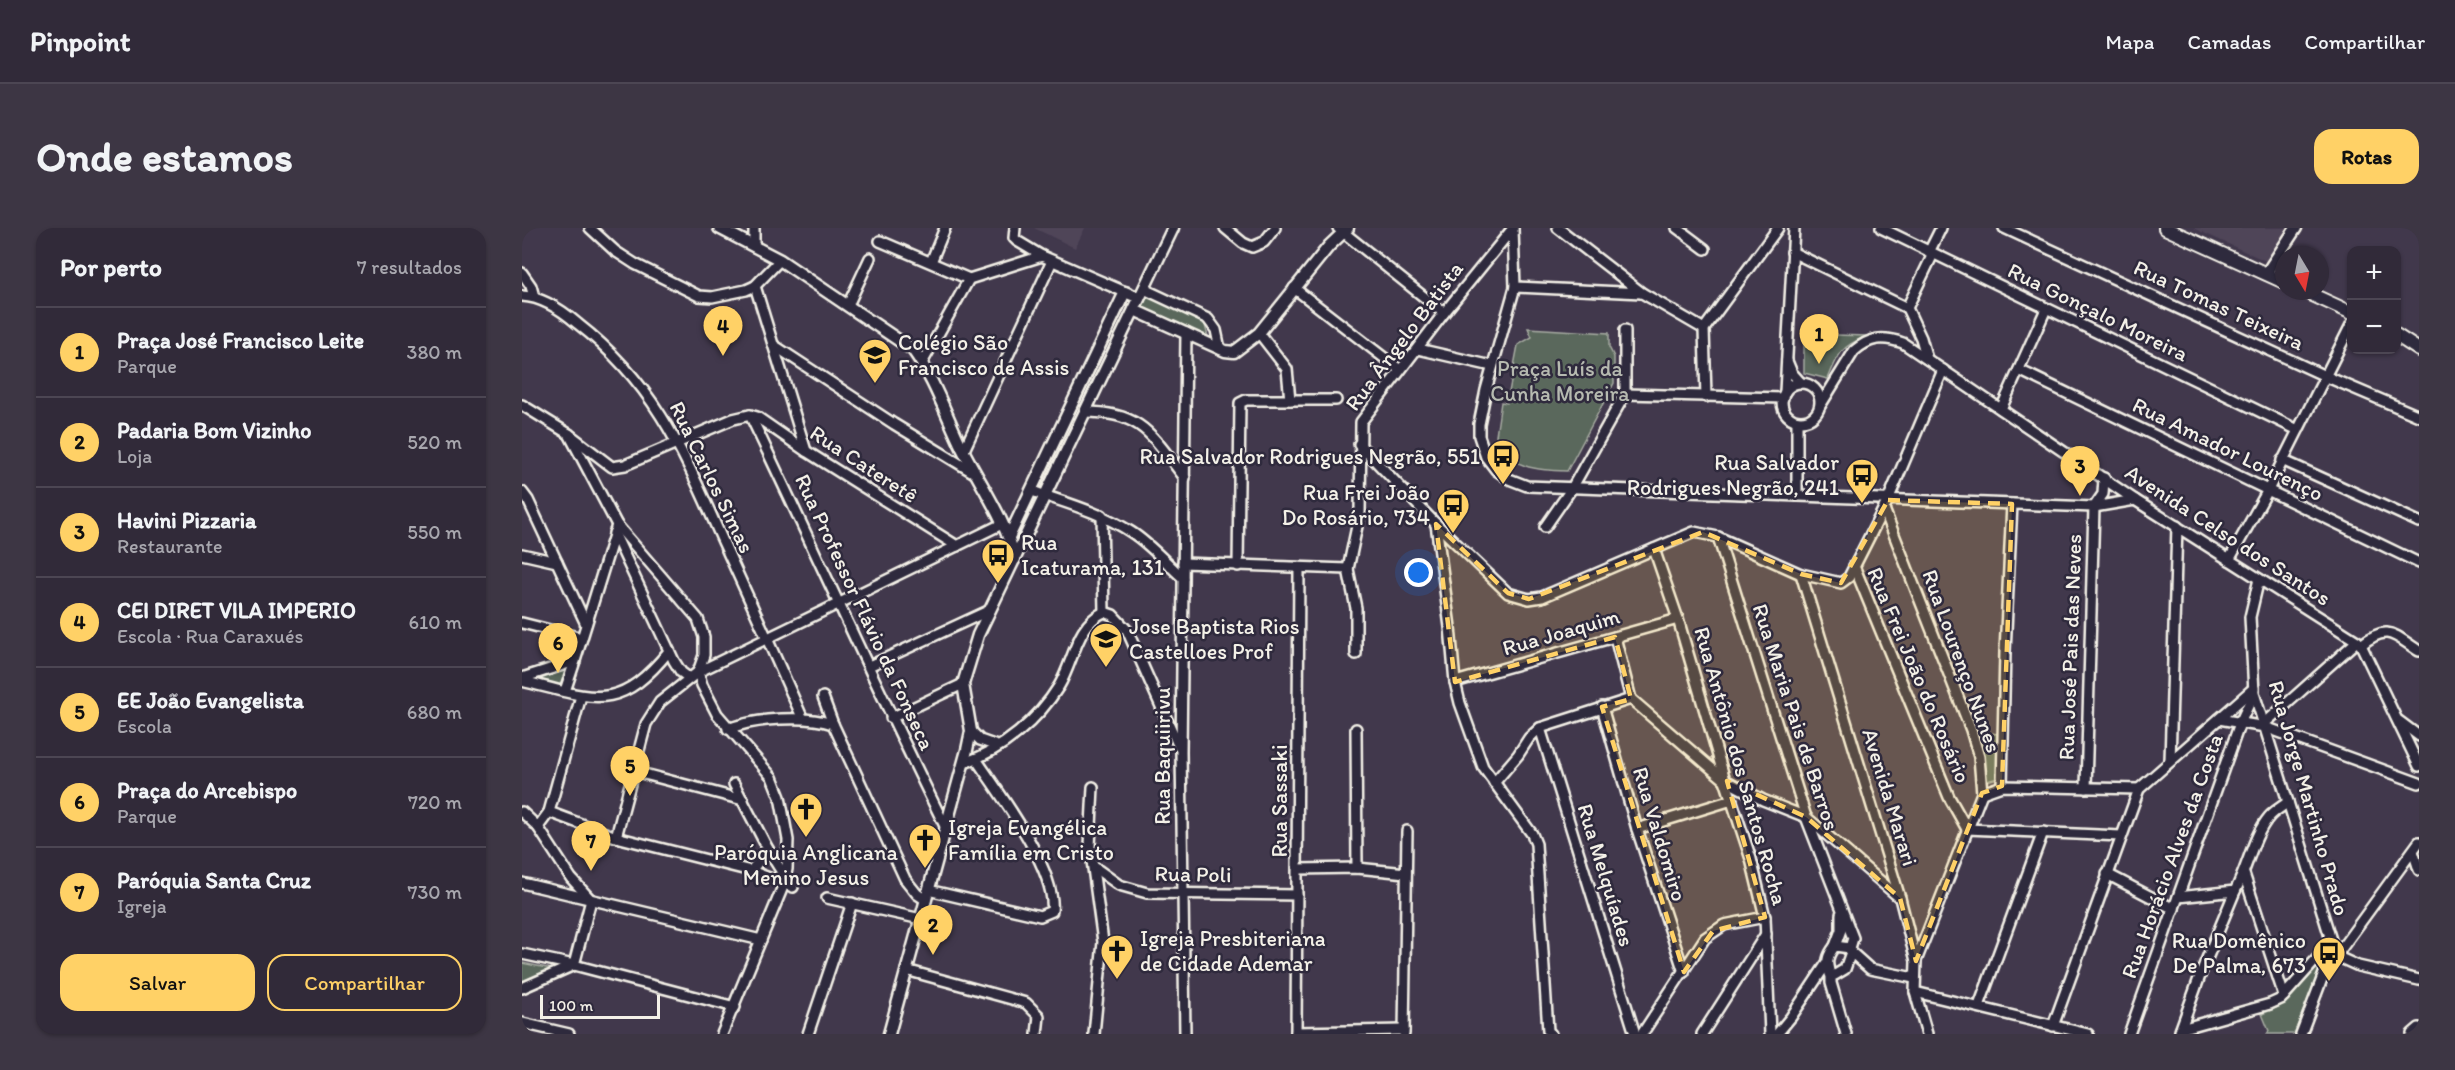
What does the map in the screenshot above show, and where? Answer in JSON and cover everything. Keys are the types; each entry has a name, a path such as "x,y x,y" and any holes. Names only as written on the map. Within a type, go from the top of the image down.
{"main road":[{"path":"2165,228 2275,278"},
{"path":"2324,300 2347,311"},
{"path":"2401,338 2419,350"}],"street":[{"path":"590,228 615,251 635,264 699,296 727,295 755,286 780,260"},
{"path":"719,228 780,260 903,341 913,350 922,363 1009,537 1015,559"},
{"path":"754,228 754,246"},
{"path":"931,262 945,228"},
{"path":"1015,228 1014,237 1017,241 1052,261 1125,292 1142,294 1208,319 1216,330 1220,349"},
{"path":"889,1034 971,731 963,684 972,652 1044,495 1173,228"},
{"path":"1225,228 1243,243 1252,247 1264,242 1275,228"},
{"path":"1513,228 1515,287 1492,366 1479,424 1481,446 1486,458 1506,478 1527,486 1888,500 2094,507 2135,500"},
{"name":"Rua Ângelo Batista","path":"1348,569 1359,522 1361,422 1444,313 1513,228"},
{"path":"1558,228 1642,293 1704,329"},
{"path":"1677,228 1705,249"},
{"path":"1706,397 1704,329 1778,228"},
{"path":"1786,359 1792,373 1801,383 1812,387 1820,396 1820,406 1812,418 1797,421 1785,413 1784,395 1786,359 1792,252 1794,228"},
{"name":"Rua Gonçalo Moreira","path":"1881,228 2298,430"},
{"path":"1907,308 1941,228"},
{"name":"Rua Tomas Teixeira","path":"2004,228 2325,376 2419,416"},
{"path":"2266,274 2296,228"},
{"path":"1134,310 1220,349 1234,352 1259,333 1343,229 1444,313"},
{"path":"880,241 969,279 1042,256"},
{"path":"1792,252 1907,308 1921,338 1927,359"},
{"path":"848,304 870,258"},
{"path":"964,450 1052,261"},
{"path":"522,273 531,286 534,297 522,296"},
{"path":"922,363 969,279"},
{"path":"755,286 806,451"},
{"path":"1515,287 1642,293"},
{"path":"1294,288 1400,370"},
{"path":"1009,537 1125,292"},
{"name":"Rua Carlos Simas","path":"534,297 567,315 620,359 643,387 678,443 802,717"},
{"path":"2001,408 2046,309"},
{"path":"1545,527 1572,488 1625,394 1624,330"},
{"name":"Rua Baquiirivu","path":"1185,1034 1181,752 1186,333"},
{"path":"1259,333 1287,369 1290,400"},
{"path":"2229,561 2268,490 2347,333"},
{"name":"Avenida Celso dos Santos","path":"1820,406 1854,351 1878,338 1889,338 1903,343 2135,500 2359,643"},
{"path":"775,346 894,424 976,474"},
{"path":"1418,349 1492,366"},
{"path":"1854,566 1884,509 1943,370"},
{"name":"Rua Amador Lourenço","path":"2019,370 2419,563"},
{"path":"1812,387 1826,384 1837,378"},
{"path":"1625,394 1706,397 1784,395 1794,384 1801,383"},
{"path":"1238,566 1239,406 1242,401 1246,400 1336,400"},
{"path":"522,405 569,434 612,467 625,465 733,419 750,415"},
{"path":"1085,412 1109,412 1137,423 1148,432 1185,478"},
{"name":"Rua Cateretê","path":"750,415 765,421 806,451 957,546"},
{"name":"Rua Professor Flávio da Fonseca","path":"750,415 840,602 891,718 945,826"},
{"path":"1797,421 1797,496"},
{"path":"569,434 616,529 669,651 677,667 689,678"},
{"name":"Rua Frei João do Rosário","path":"1359,444 1436,524 1508,593 1529,599 1542,597 1694,532 1718,537 1801,574 1841,583 1849,577 1854,566"},
{"path":"2282,460 2419,522"},
{"name":"Rua José Pais das Neves","path":"2086,789 2094,507 2103,494 2104,478"},
{"path":"1032,491 1102,515 1133,534 1183,578"},
{"path":"522,492 528,500 586,624"},
{"path":"2002,786 2012,504"},
{"name":"Rua Lourenço Nunes","path":"1884,509 1971,730 1979,757 1982,792 1916,961"},
{"path":"1102,515 1104,612"},
{"path":"616,837 646,724 660,702 689,678 1002,524"},
{"path":"1436,524 1455,682 1478,758 1532,834 1536,844 1548,1033"},
{"path":"2170,761 2177,526"},
{"path":"565,691 616,529"},
{"path":"616,529 698,619 704,637 704,648 698,672 710,703 728,729 762,765 776,786 788,840 787,882 722,1034"},
{"name":"Rua Maria Pais de Barros","path":"1718,537 1806,817 1853,938 1851,950"},
{"name":"Rua Antônio dos Santos Rocha","path":"1654,549 1678,619 1714,744 1751,859 1765,917 1770,1034"},
{"path":"522,554 557,562"},
{"path":"1183,563 1348,569 1356,608 1356,654"},
{"name":"Rua Frei João do Rosário","path":"1854,566 1949,797 1967,829"},
{"name":"Rua Sassaki","path":"1296,1033 1299,568"},
{"name":"Avenida Marari","path":"1801,574 1900,898 1916,961 1915,992 1928,1034"},
{"name":"Rua Jorge Martinho Prado","path":"2259,579 2250,617 2254,691 2336,956"},
{"path":"869,666 990,610"},
{"path":"964,763 976,759 1026,727 1047,703 1064,677 1088,624 1104,612"},
{"path":"1104,612 1113,615 1126,630 1181,752"},
{"name":"Rua Joaquim","path":"1455,682 1678,619"},
{"path":"522,623 582,638"},
{"path":"2264,725 2359,643 2377,633 2387,633 2419,651"},
{"path":"1615,637 1631,699 1725,780 1763,800 1806,817 1900,898"},
{"path":"2359,643 2419,766"},
{"path":"522,679 581,696 613,695 636,686 651,673 669,651"},
{"path":"522,679 575,661"},
{"path":"891,718 963,684"},
{"path":"2053,1026 2139,789 2218,719 2254,691"},
{"name":"Rua Horácio Alves da Costa","path":"2129,1034 2240,723 2254,691"},
{"path":"538,827 549,812 581,696"},
{"path":"823,697 905,879 916,894 1040,916 1050,913 1052,904 1046,879 1024,830 976,759"},
{"path":"1494,783 1529,738 1540,728 1631,699"},
{"name":"Rua Valdomiro","path":"1602,707 1637,829 1684,972"},
{"path":"728,729 740,725 802,717 834,723"},
{"path":"2218,719 2264,725 2419,783"},
{"path":"2397,719 2419,736"},
{"name":"Rua Melquíades","path":"1540,728 1635,1034"},
{"path":"1356,729 1357,868"},
{"path":"971,731 980,740 997,746"},
{"path":"1697,756 1714,744"},
{"path":"633,771 743,800"},
{"path":"734,784 787,882"},
{"path":"1982,792 2002,786 2139,789"},
{"path":"1093,787 1090,828 1103,942 1094,1034"},
{"path":"1637,829 1732,800"},
{"path":"2180,1031 2262,827 2271,815 2288,802"},
{"path":"522,812 538,827 571,878 591,900"},
{"path":"549,812 616,837 787,882"},
{"path":"1967,829 2121,836"},
{"path":"1296,1033 1404,1032 1407,831"},
{"path":"1979,1006 2043,832"},
{"path":"2301,1034 2325,971 2419,842"},
{"path":"751,871 768,849"},
{"path":"2413,851 2419,870"},
{"name":"Rua Poli","path":"1094,867 1119,885 1147,893 1297,895"},
{"path":"1298,869 1357,868 1406,873"},
{"path":"2107,874 2174,909"},
{"path":"2244,874 2284,996"},
{"path":"522,883 762,940"},
{"path":"2178,897 2235,891"},
{"path":"827,898 921,919"},
{"path":"574,965 591,900"},
{"path":"808,1034 852,903"},
{"name":"Rua Maria Pais de Barros","path":"1808,991 1827,963 1828,954 1835,946 1841,930 1841,908"},
{"path":"1642,1034 1705,938 1718,928 1765,917"},
{"path":"1701,1034 1766,934"},
{"path":"2180,1031 2270,1004 2284,996 2331,943"},
{"path":"1835,946 1851,950 1870,969 1914,978"},
{"path":"1777,1034 1808,991 1833,974 1845,969 1851,950"},
{"path":"522,954 574,965 735,1007"},
{"path":"2336,956 2358,966 2419,980"},
{"path":"1827,963 1833,974 1846,1034"},
{"path":"522,988 574,965"},
{"path":"906,970 1020,1000 1036,1011 1040,1020 1038,1032"},
{"path":"1915,992 2088,1034"},
{"path":"522,1023 569,1034"},
{"path":"2412,1034 2419,1028"}],"highlighted area":[{"path":"1888,500 2012,504 2002,786 1982,793 1916,961 1900,898 1806,817 1727,781 1765,917 1713,931 1684,972 1602,707 1631,699 1615,637 1455,682 1436,524 1508,593 1529,599 1703,532 1801,574 1841,583"}],"shaded area":[{"path":"1034,228 1085,228 1075,248"},
{"path":"2193,228 2288,228 2266,261"}],"green space":[{"path":"1146,291 1204,321 1209,341 1138,309"},
{"name":"Praça Luís da Cunha Moreira","path":"1528,328 1609,333 1609,347 1614,357 1614,383 1567,471 1524,466 1508,455 1496,436 1501,402 1507,403 1518,345 1532,337"},
{"path":"1804,334 1867,336 1846,347 1828,379 1804,373"},
{"path":"571,666 564,690 522,679"},
{"path":"1990,733 2006,735 2005,776 1987,781 1982,739"},
{"path":"522,963 557,970 522,984"},
{"path":"2316,969 2319,971 2294,1034 2267,1034 2269,1031 2262,1014 2280,1006"}],"place":[{"name":"CEI DIRET VILA IMPERIO","path":"723,356"},
{"name":"Praça José Francisco Leite","path":"1819,364"},
{"name":"Colégio São Francisco de Assis","path":"875,384"},
{"name":"Rua Salvador Rodrigues Negrão, 551","path":"1503,485"},
{"name":"Havini Pizzaria","path":"2080,496"},
{"name":"Rua Salvador Rodrigues Negrão, 241","path":"1862,504"},
{"name":"Rua Frei João Do Rosário, 734","path":"1453,534"},
{"name":"Rua Icaturama, 131","path":"998,584"},
{"name":"Jose Baptista Rios Castelloes Prof","path":"1106,668"},
{"name":"Praça do Arcebispo","path":"558,673"},
{"name":"EE João Evangelista","path":"630,796"},
{"name":"Paróquia Anglicana Menino Jesus","path":"806,838"},
{"name":"Igreja Evangélica Família em Cristo","path":"925,869"},
{"name":"Paróquia Santa Cruz","path":"591,871"},
{"name":"Padaria Bom Vizinho","path":"933,955"},
{"name":"Igreja Presbiteriana de Cidade Ademar","path":"1117,980"},
{"name":"Rua Domênico De Palma, 673","path":"2329,982"}]}
